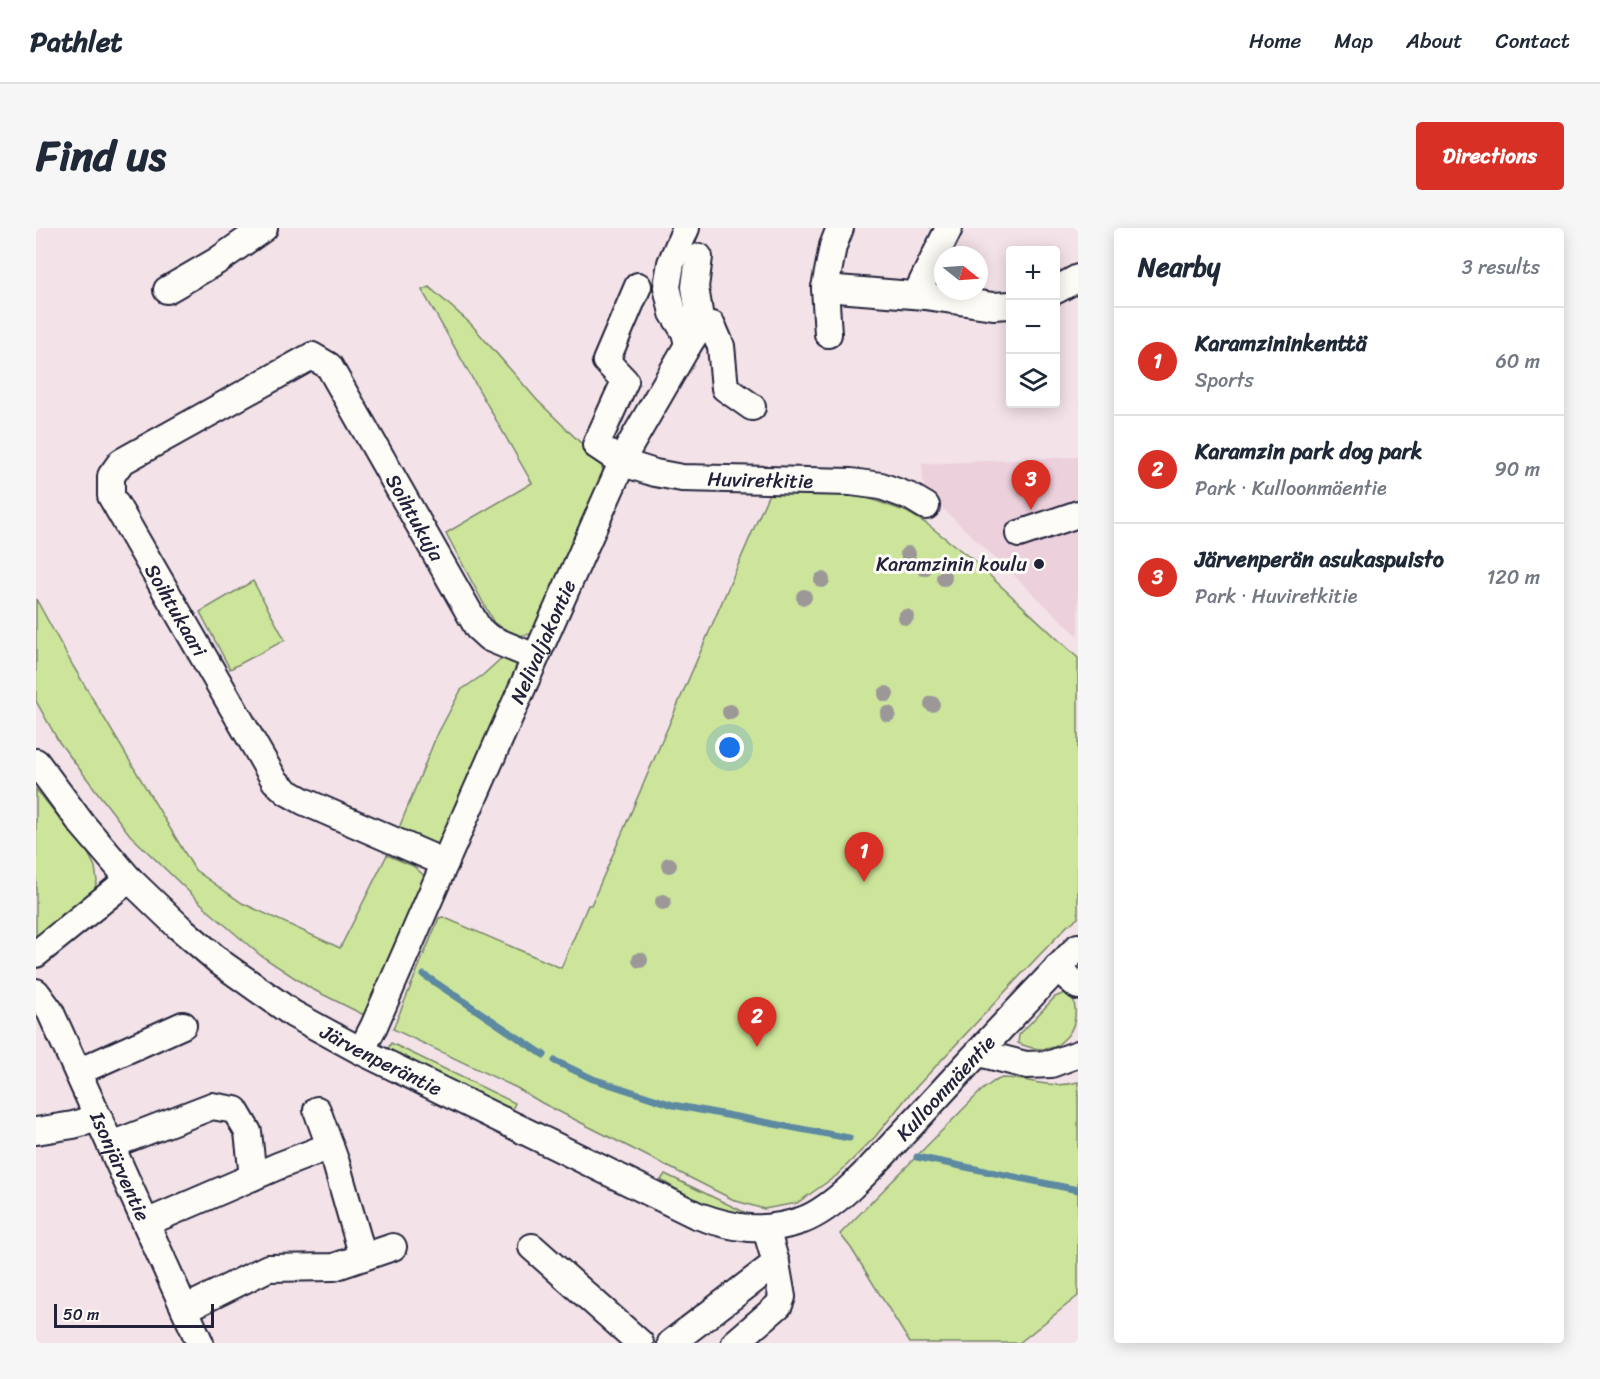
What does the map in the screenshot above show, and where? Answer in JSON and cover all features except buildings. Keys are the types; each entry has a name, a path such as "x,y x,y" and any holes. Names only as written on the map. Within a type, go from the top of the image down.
{"street":[{"path":"167,290 217,261 264,228"},
{"path":"828,334 825,288 833,246 840,228"},
{"path":"916,296 949,228"},
{"path":"684,231 671,263 667,287 673,313 685,332 695,335 712,325 720,346 726,388 752,407"},
{"path":"695,335 695,287 699,257"},
{"path":"1060,288 1078,278"},
{"name":"Huviretkitie","path":"638,286 606,361 625,381 596,445 623,463 655,473 682,478 851,482 881,486 911,497 926,506"},
{"path":"825,288 993,306 1006,305"},
{"name":"Nelivaljakontie","path":"361,1052 629,447 695,335"},
{"name":"Soihtukuja","path":"312,356 329,366 478,628 489,638 535,657"},
{"name":"Soihtukaari","path":"312,356 122,462 111,476 111,496 275,781 287,792 303,801 445,862"},
{"path":"1019,534 1078,514"},
{"name":"Järvenperäntie","path":"36,762 81,823 129,879 221,963 293,1014 361,1052 696,1215 723,1224 766,1229 805,1219"},
{"path":"36,954 129,879"},
{"name":"Kulloonmäentie","path":"805,1219 824,1210 864,1174 1078,947"},
{"path":"1058,968 1078,986"},
{"name":"Isonjärventie","path":"36,992 50,1011 200,1343"},
{"path":"78,1072 183,1025"},
{"path":"979,1053 1026,1065 1051,1064 1078,1054"},
{"path":"111,1145 212,1106 235,1110 249,1132 254,1177"},
{"path":"317,1110 363,1257"},
{"path":"36,1131 99,1118"},
{"path":"146,1223 330,1146"},
{"path":"735,1343 778,1305 782,1297 776,1263 766,1229"},
{"path":"185,1309 268,1268 334,1267 393,1247"},
{"path":"532,1247 640,1343"},
{"path":"671,1343 776,1263"}],"shaded area":[{"name":"Karamzinin koulu","path":"1078,457 1078,636 924,491 922,464"}],"green space":[{"path":"429,287 470,323 537,400 601,463 604,475 539,633 516,636 494,623 446,533 532,483 422,290"},
{"path":"820,490 865,497 907,512 927,524 973,560 1078,658 1078,918 1068,925 1030,965 908,1096 875,1137 836,1176 797,1203 764,1209 736,1201 542,1103 517,1088 393,1029 439,918 443,917 561,968 588,905 591,905 770,491"},
{"path":"253,581 285,640 230,669 200,612"},
{"path":"36,599 73,666 195,870 242,903 340,948 387,855 413,866 427,878 366,1016 310,988 260,955 211,913 130,835 59,742 36,701"},
{"path":"506,654 516,662 521,673 441,844 435,848 397,833 436,737 461,690 483,675"},
{"path":"36,789 88,853 95,867 97,881 92,897 36,943"},
{"path":"1071,993 1075,1006 1075,1019 1067,1036 1054,1047 1045,1049 1018,1043 1019,1035 1055,997"},
{"path":"391,1043 515,1103 511,1112 387,1051"},
{"path":"1002,1078 1059,1085 1078,1082 1078,1296 1019,1343 910,1343 840,1234 981,1091"},
{"path":"665,1174 748,1214 747,1217 701,1204 661,1180"}],"waterway":[{"path":"424,975 544,1055"},
{"path":"555,1061 593,1079 673,1105 849,1138"},
{"path":"917,1157 1078,1190"}],"place":[{"name":"Järvenperän asukaspuisto","path":"1031,510"},
{"name":"Karamzinin koulu","path":"1039,564"},
{"name":"Karamzininkenttä","path":"864,882"},
{"name":"Karamzin park dog park","path":"757,1047"}]}
